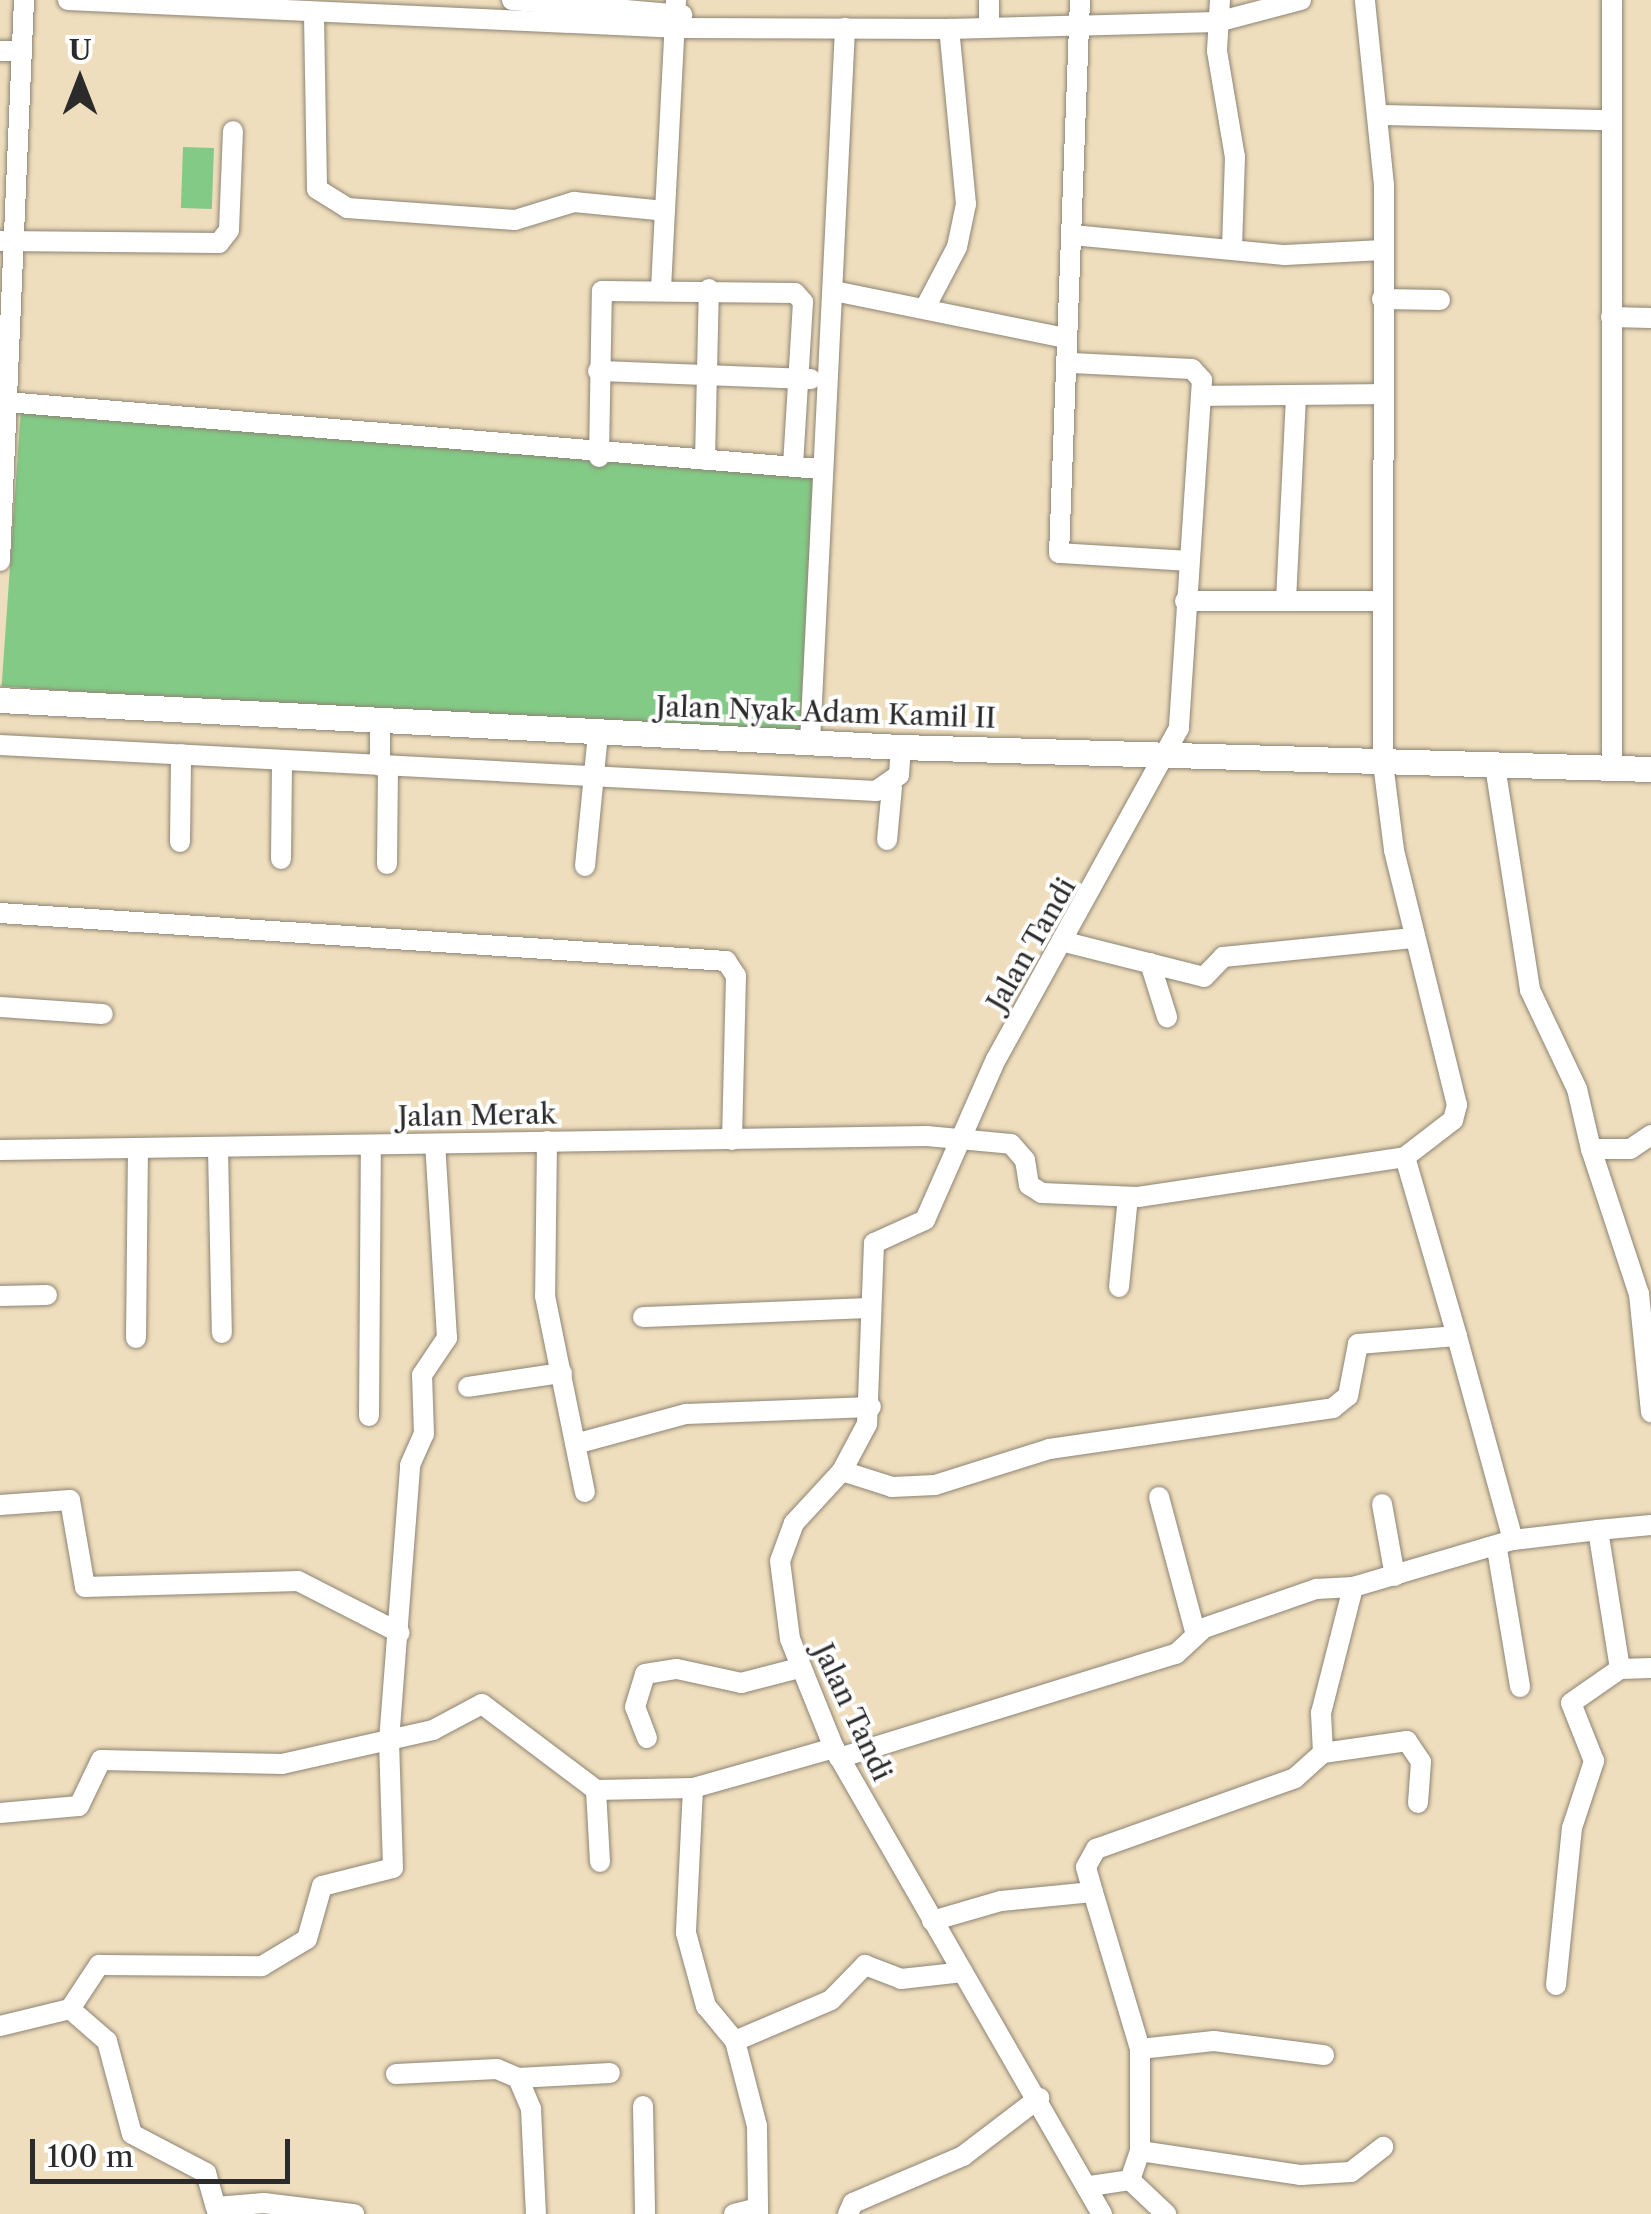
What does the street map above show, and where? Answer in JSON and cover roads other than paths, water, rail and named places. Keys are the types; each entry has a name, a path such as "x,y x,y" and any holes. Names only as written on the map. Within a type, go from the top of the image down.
{"street":[{"path":"0,561 6,402 5,241 24,0"},
{"path":"68,0 314,15 680,14"},
{"path":"512,0 845,28 949,29 1078,24 1301,0"},
{"path":"988,27 989,0"},
{"path":"1080,0 1072,235 1064,309 1064,338 1072,362 1058,552 1188,560"},
{"path":"1119,1286 1128,1197 1406,1158 1453,1120 1457,1105 1413,938 1384,763 1382,115 1364,0"},
{"path":"1612,0 1612,768"},
{"path":"1219,11 1235,157 1232,247"},
{"path":"661,289 680,14"},
{"path":"314,15 312,171 330,200 466,218 515,220 574,202 665,211"},
{"path":"810,742 819,469 834,291 845,28"},
{"path":"925,308 957,247 968,175 949,29"},
{"path":"0,51 22,52"},
{"path":"1382,115 1610,120"},
{"path":"5,241 219,243 229,230 234,130"},
{"path":"1072,235 1324,257 1383,250"},
{"path":"599,456 602,291 661,289 802,295 793,467"},
{"path":"705,460 708,290"},
{"path":"834,291 1020,325 1064,338"},
{"path":"1382,299 1440,300"},
{"path":"1020,325 1064,309"},
{"path":"1611,318 1651,318"},
{"path":"1072,362 1192,368 1201,396 1381,394"},
{"path":"598,371 826,379"},
{"name":"Jalan Tandi","path":"1102,2214 1090,2186 836,1753 799,1668 783,1602 784,1544 842,1471 871,1407 874,1243 925,1220 956,1139 1168,754 1180,714 1201,396"},
{"path":"1286,600 1296,397"},
{"path":"6,402 599,456 819,469"},
{"path":"1185,600 1381,600"},
{"name":"Jalan Nyak Adam Kamil II","path":"0,700 901,747 1651,769"},
{"path":"380,722 387,864"},
{"path":"585,866 598,734"},
{"path":"0,745 595,779 892,787"},
{"path":"886,840 901,747"},
{"path":"180,842 181,754"},
{"path":"281,859 282,760"},
{"path":"1495,766 1530,990 1576,1089 1591,1149 1645,1294 1651,1412"},
{"path":"0,913 726,961 736,976 732,1140"},
{"path":"1065,942 1204,977 1223,956 1413,938"},
{"path":"1150,963 1166,1017"},
{"path":"0,1008 103,1014"},
{"path":"1591,1149 1630,1149 1651,1135"},
{"name":"Jalan Merak","path":"0,1150 547,1140 956,1139 1018,1148 1028,1185 1042,1192 1128,1197"},
{"path":"547,1140 542,1266 585,1492"},
{"path":"0,2026 70,2009 99,1965 218,1970 276,1960 307,1939 322,1886 392,1868 389,1742 410,1465 424,1434 419,1390 447,1338 435,1144"},
{"path":"370,1145 370,1416"},
{"path":"136,1338 138,1149"},
{"path":"218,1149 222,1332"},
{"path":"1406,1158 1457,1336 1505,1544 1520,1687"},
{"path":"0,1296 46,1296"},
{"path":"643,1317 871,1308"},
{"path":"842,1471 892,1487 935,1485 1049,1449 1333,1408 1348,1396 1358,1344 1457,1336"},
{"path":"468,1387 562,1372"},
{"path":"578,1443 686,1414 871,1407"},
{"path":"1159,1497 1196,1635"},
{"path":"0,1505 70,1500 85,1587 298,1581 400,1633"},
{"path":"1382,1504 1395,1576"},
{"path":"0,1813 80,1806 101,1760 251,1767 389,1742 488,1704 596,1790 693,1788 836,1753 1176,1654 1196,1635 1316,1589 1353,1587 1505,1544 1651,1526"},
{"path":"1598,1530 1620,1669"},
{"path":"1323,1754 1321,1713 1353,1587"},
{"path":"647,1738 635,1707 645,1674 676,1669 741,1683 799,1668"},
{"path":"1556,1985 1572,1828 1594,1761 1571,1702 1620,1669 1651,1668"},
{"path":"1130,2180 1140,2150 1140,2049 1086,1867 1096,1849 1295,1778 1323,1754 1408,1742 1421,1762 1418,1803"},
{"path":"693,1788 686,1933 706,2006 735,2041 757,2126 758,2211 734,2214"},
{"path":"596,1790 600,1862"},
{"path":"932,1921 1001,1901 1093,1892"},
{"path":"735,2041 831,2000 865,1965 901,1979 963,1972"},
{"path":"70,2009 110,2046 132,2134 206,2173 217,2210 354,2214"},
{"path":"1140,2049 1214,2041 1324,2054"},
{"path":"396,2074 497,2068 518,2078 610,2073"},
{"path":"518,2078 531,2108 536,2214"},
{"path":"848,2214 853,2203 963,2156 1039,2098"},
{"path":"643,2106 645,2214"},
{"path":"1140,2150 1301,2175 1351,2172 1384,2147"},
{"path":"1090,2186 1130,2180"},
{"path":"1130,2180 1166,2214"}]}
